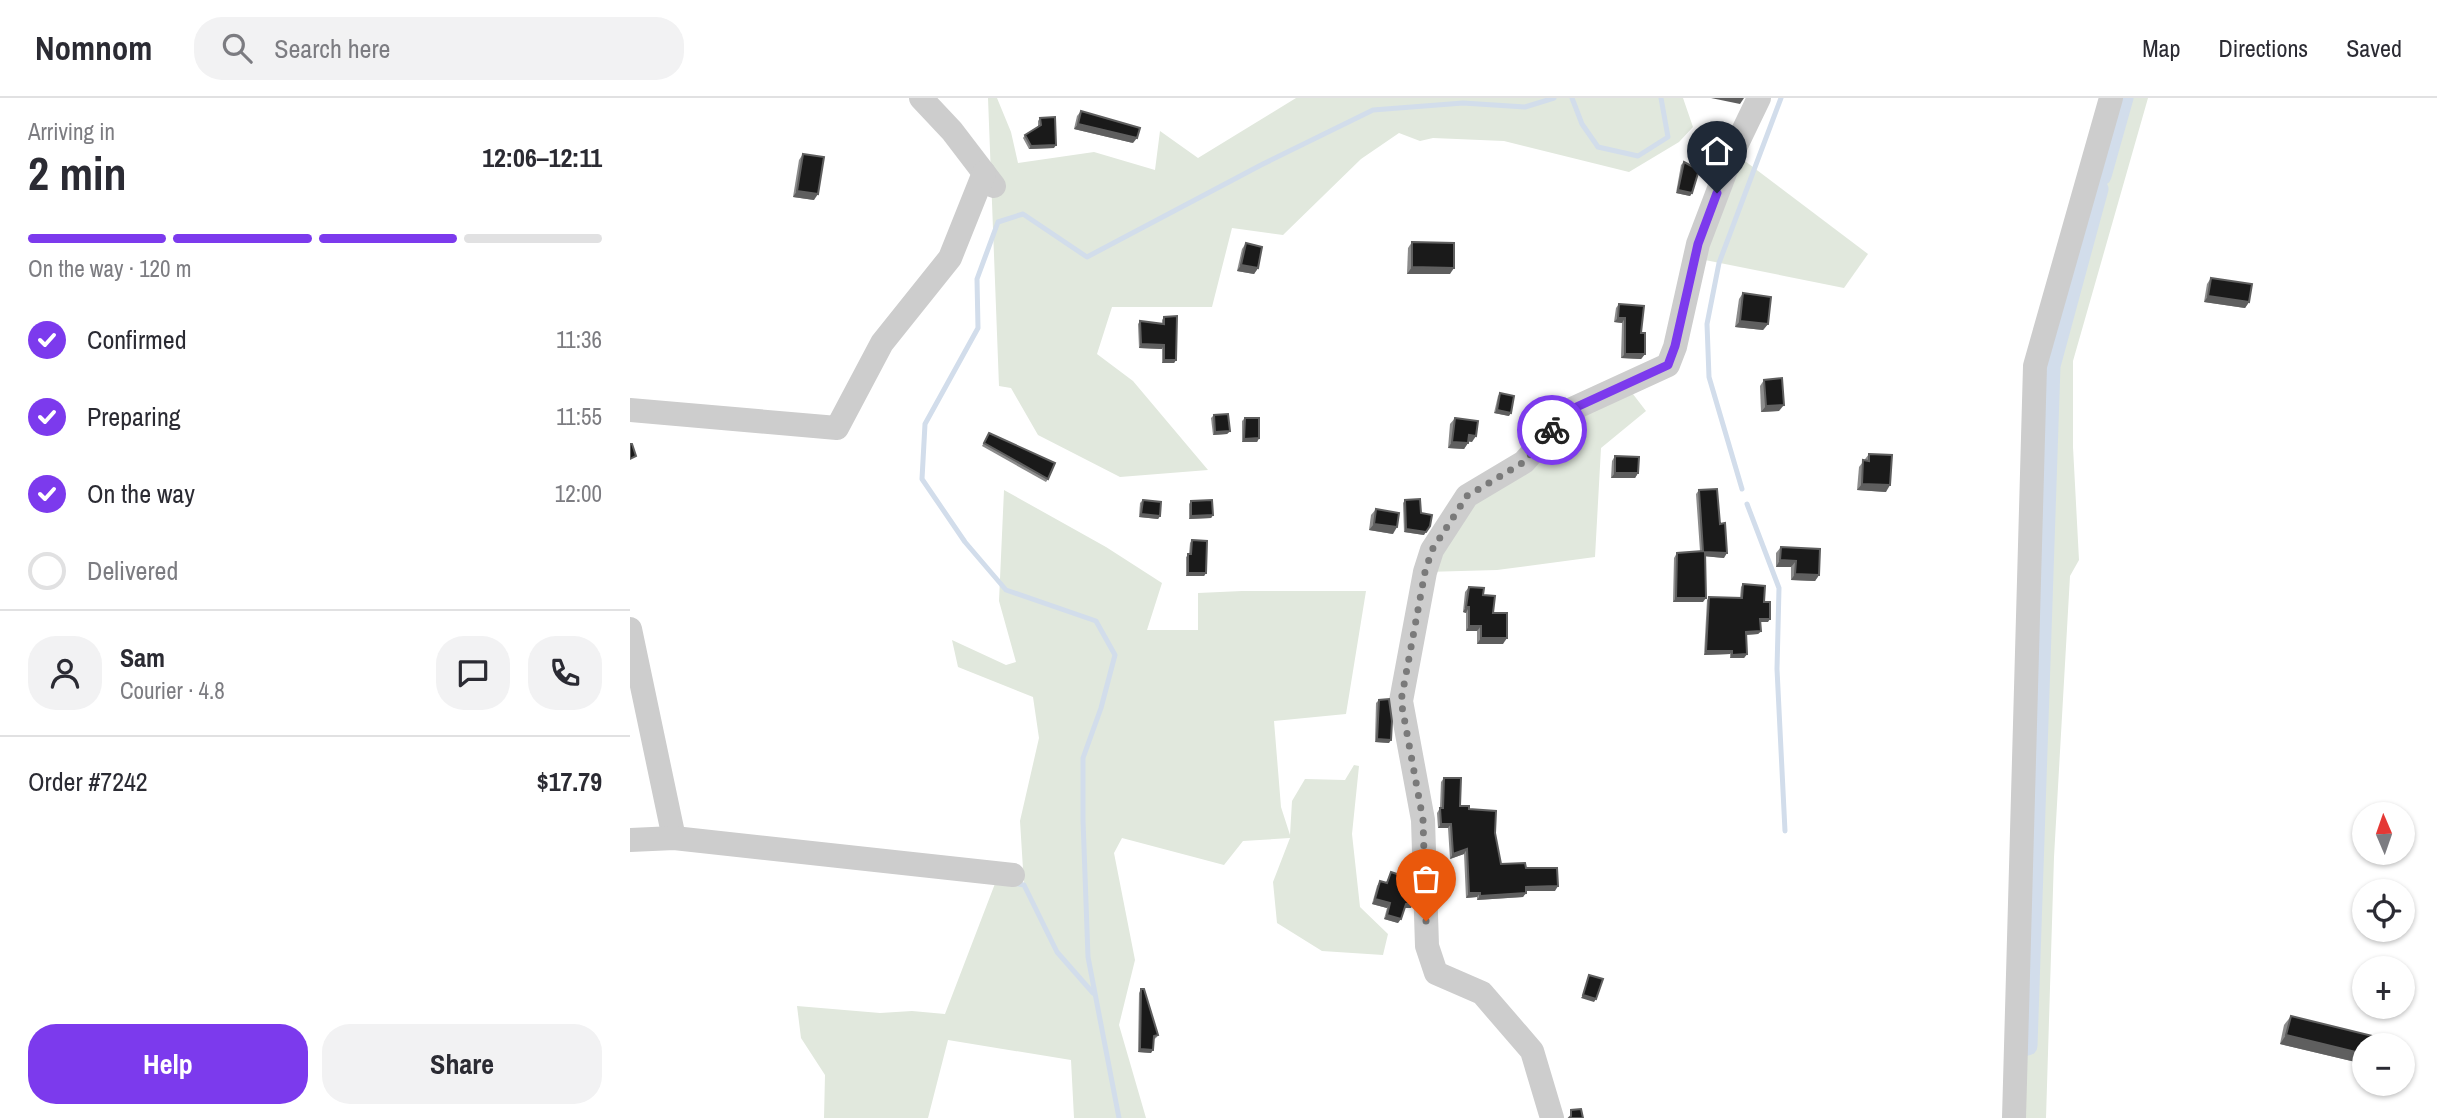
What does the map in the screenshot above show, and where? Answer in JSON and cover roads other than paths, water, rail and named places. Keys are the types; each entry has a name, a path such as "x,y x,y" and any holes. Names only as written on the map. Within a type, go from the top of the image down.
{"street":[{"path":"630,410 837,428 882,343 950,258 989,180 952,131 921,98"},
{"path":"1552,1118 1532,1051 1482,993 1436,973 1427,946 1423,820 1401,701 1425,572 1432,550 1467,496 1524,462 1570,410 1668,365 1675,346 1698,244 1732,152 1759,98"},
{"path":"2014,1118 2035,366 2110,98"},
{"path":"630,629 674,838"},
{"path":"630,840 674,838 1013,875"}],"waterway":[{"path":"1119,1118 1088,957 1083,820 1083,758 1101,708 1115,655 1096,621 1006,590 965,542 922,479 925,424 978,328 977,279 998,222 1023,214 1087,257 1261,165 1373,110 1463,103 1525,107 1554,98"},
{"path":"1572,98 1582,124 1598,147 1638,156 1668,137 1661,98"},
{"path":"1742,489 1709,377 1707,324 1719,263 1781,98"},
{"path":"2102,176 2124,98"},
{"path":"2028,1046 2051,366 2099,189"},
{"path":"1747,504 1779,588 1777,669 1785,831"},
{"path":"1013,883 1024,885 1057,952 1093,993"}]}
